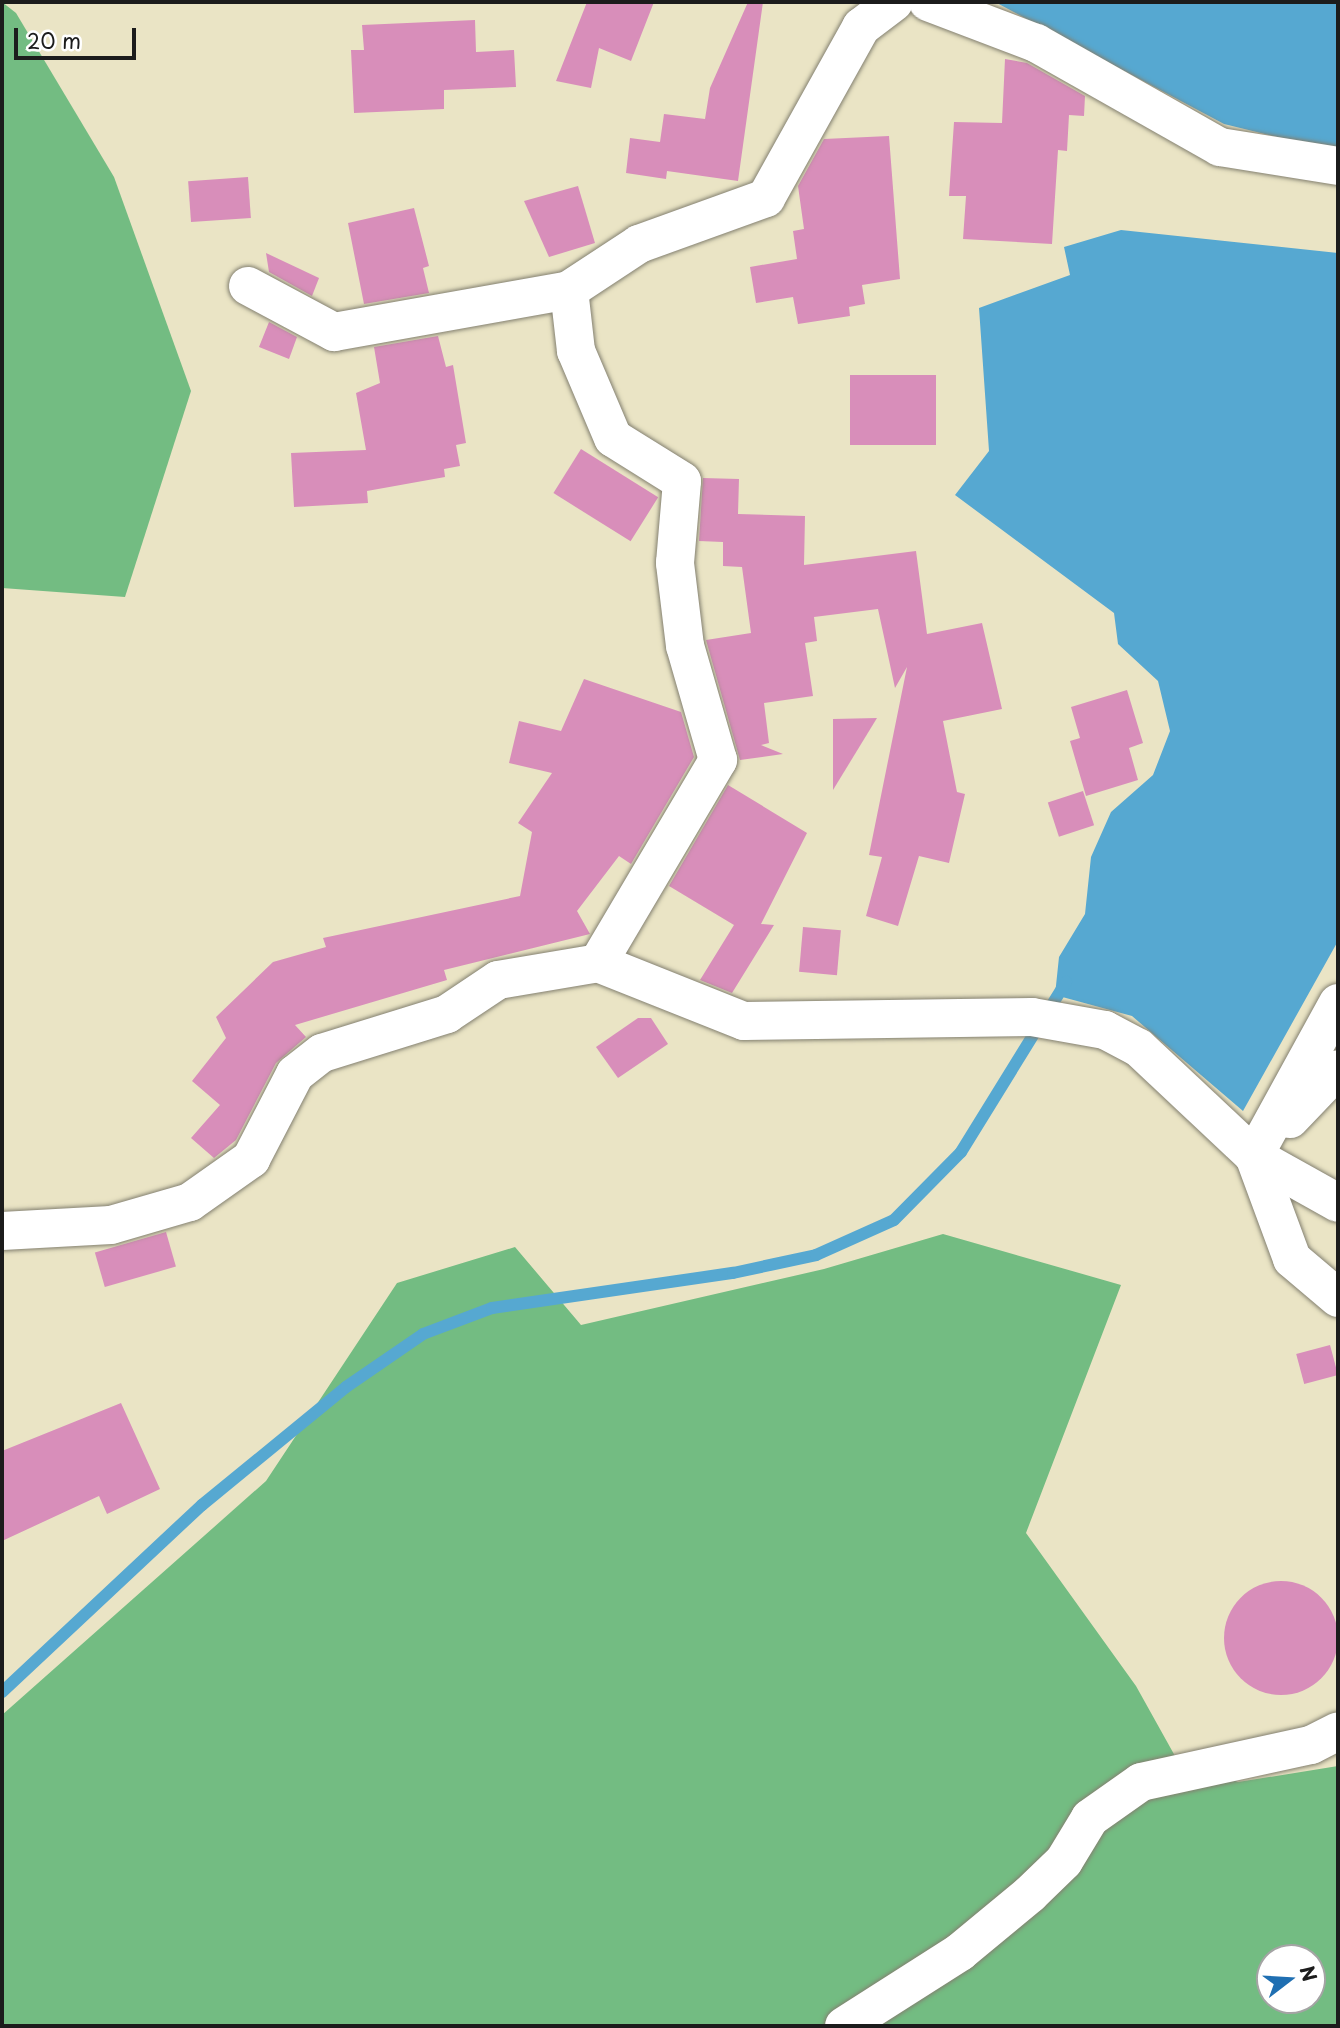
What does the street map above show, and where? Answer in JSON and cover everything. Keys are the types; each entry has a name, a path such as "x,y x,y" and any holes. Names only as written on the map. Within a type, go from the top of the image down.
{"street":[{"path":"248,286 334,332 569,290 639,244 766,198 862,27 894,2"},
{"path":"928,2 1036,43 1220,147 1338,166"},
{"path":"569,290 576,351 613,438 682,481 675,563 685,646 718,760 598,963"},
{"path":"2,1231 111,1225 190,1202 251,1159 295,1074 321,1053 447,1014 498,980 598,963 744,1021 1045,1018 1105,1030 1139,1048 1254,1156 1338,1203"},
{"path":"1338,1003 1254,1156 1292,1259 1338,1298"},
{"path":"1254,1156 1338,1069"},
{"path":"844,2026 960,1952 1030,1895 1064,1861 1090,1818 1141,1782 1311,1745 1338,1731"}],"green space":[{"path":"2,2 16,13 114,177 191,391 125,597 2,588"},
{"path":"943,1234 1121,1285 1026,1533 1136,1686 1175,1756 1238,1782 1338,1766 1338,2026 2,2026 2,1715 266,1481 397,1283 515,1247 581,1325 824,1269"}],"water":[{"path":"995,2 1338,2 1338,152 1224,124"},
{"path":"1121,230 1338,253 1338,941 1243,1111 1132,1016 1055,995 1059,957 1085,914 1091,857 1111,812 1153,775 1170,731 1158,681 1118,644 1114,613 955,495 989,451 979,308 1070,275 1064,247"}],"building":[{"path":"587,2 654,2 631,61 599,48 591,88 556,81"},
{"path":"748,2 763,2 738,181 667,171 666,179 626,173 630,138 660,142 664,114 705,119 710,88"},
{"path":"475,20 476,52 514,50 516,87 444,90 444,109 354,113 351,50 364,50 362,25"},
{"path":"1005,59 1027,63 1085,96 1084,116 1069,115 1067,151 1058,150 1052,244 963,239 966,196 949,196 954,122 1002,123"},
{"path":"889,136 900,279 862,285 865,304 849,307 850,316 798,324 793,297 756,303 750,267 797,259 793,231 804,229 798,186 824,139"},
{"path":"248,177 251,218 191,222 188,181"},
{"path":"578,186 595,243 549,257 524,201"},
{"path":"414,208 429,266 423,268 429,293 364,304 348,223"},
{"path":"266,253 319,278 312,296 269,272"},
{"path":"269,322 297,337 289,359 259,347"},
{"path":"438,336 446,367 453,365 466,443 456,445 460,466 444,469 445,477 367,491 368,503 294,507 291,453 366,450 356,393 380,383 374,347"},
{"path":"850,375 936,375 936,445 850,445"},
{"path":"581,449 658,497 631,541 553,493"},
{"path":"703,478 739,479 738,514 805,516 804,565 916,551 927,634 982,623 1002,709 943,721 957,792 965,794 949,863 919,856 898,926 866,916 882,857 869,855 907,667 895,688 878,609 814,617 817,641 805,643 813,696 764,703 769,743 761,745 783,754 740,760 706,640 751,633 742,567 723,566 723,542 699,541"},
{"path":"584,679 681,712 694,757 631,864 619,856 577,911 590,934 444,970 447,980 295,1025 306,1037 276,1063 236,1140 214,1158 191,1138 220,1105 192,1081 226,1038 216,1017 273,962 326,947 323,938 520,896 532,832 518,823 552,773 509,763 519,721 561,731"},
{"path":"1127,690 1143,743 1129,748 1138,780 1086,796 1070,741 1080,738 1071,707"},
{"path":"877,718 833,790 833,719"},
{"path":"728,785 807,833 761,924 774,925 732,993 700,980 734,925 669,886"},
{"path":"1083,791 1094,825 1059,837 1048,802"},
{"path":"803,927 841,930 837,975 799,972"},
{"path":"638,1018 651,1018 668,1044 618,1078 596,1047"},
{"path":"166,1232 176,1267 105,1287 95,1252"},
{"path":"1330,1345 1338,1375 1304,1384 1296,1354"},
{"path":"121,1403 160,1489 107,1514 99,1496 2,1541 2,1451"},
{"path":"1281,1581 1303,1585 1321,1598 1334,1616 1338,1638 1334,1660 1321,1678 1303,1691 1281,1695 1259,1691 1241,1678 1228,1660 1224,1638 1228,1616 1241,1598 1259,1585"}],"waterway":[{"path":"2,1692 202,1505 346,1387 423,1334 492,1308 733,1273 816,1255 894,1220 961,1152 1066,982"}]}
